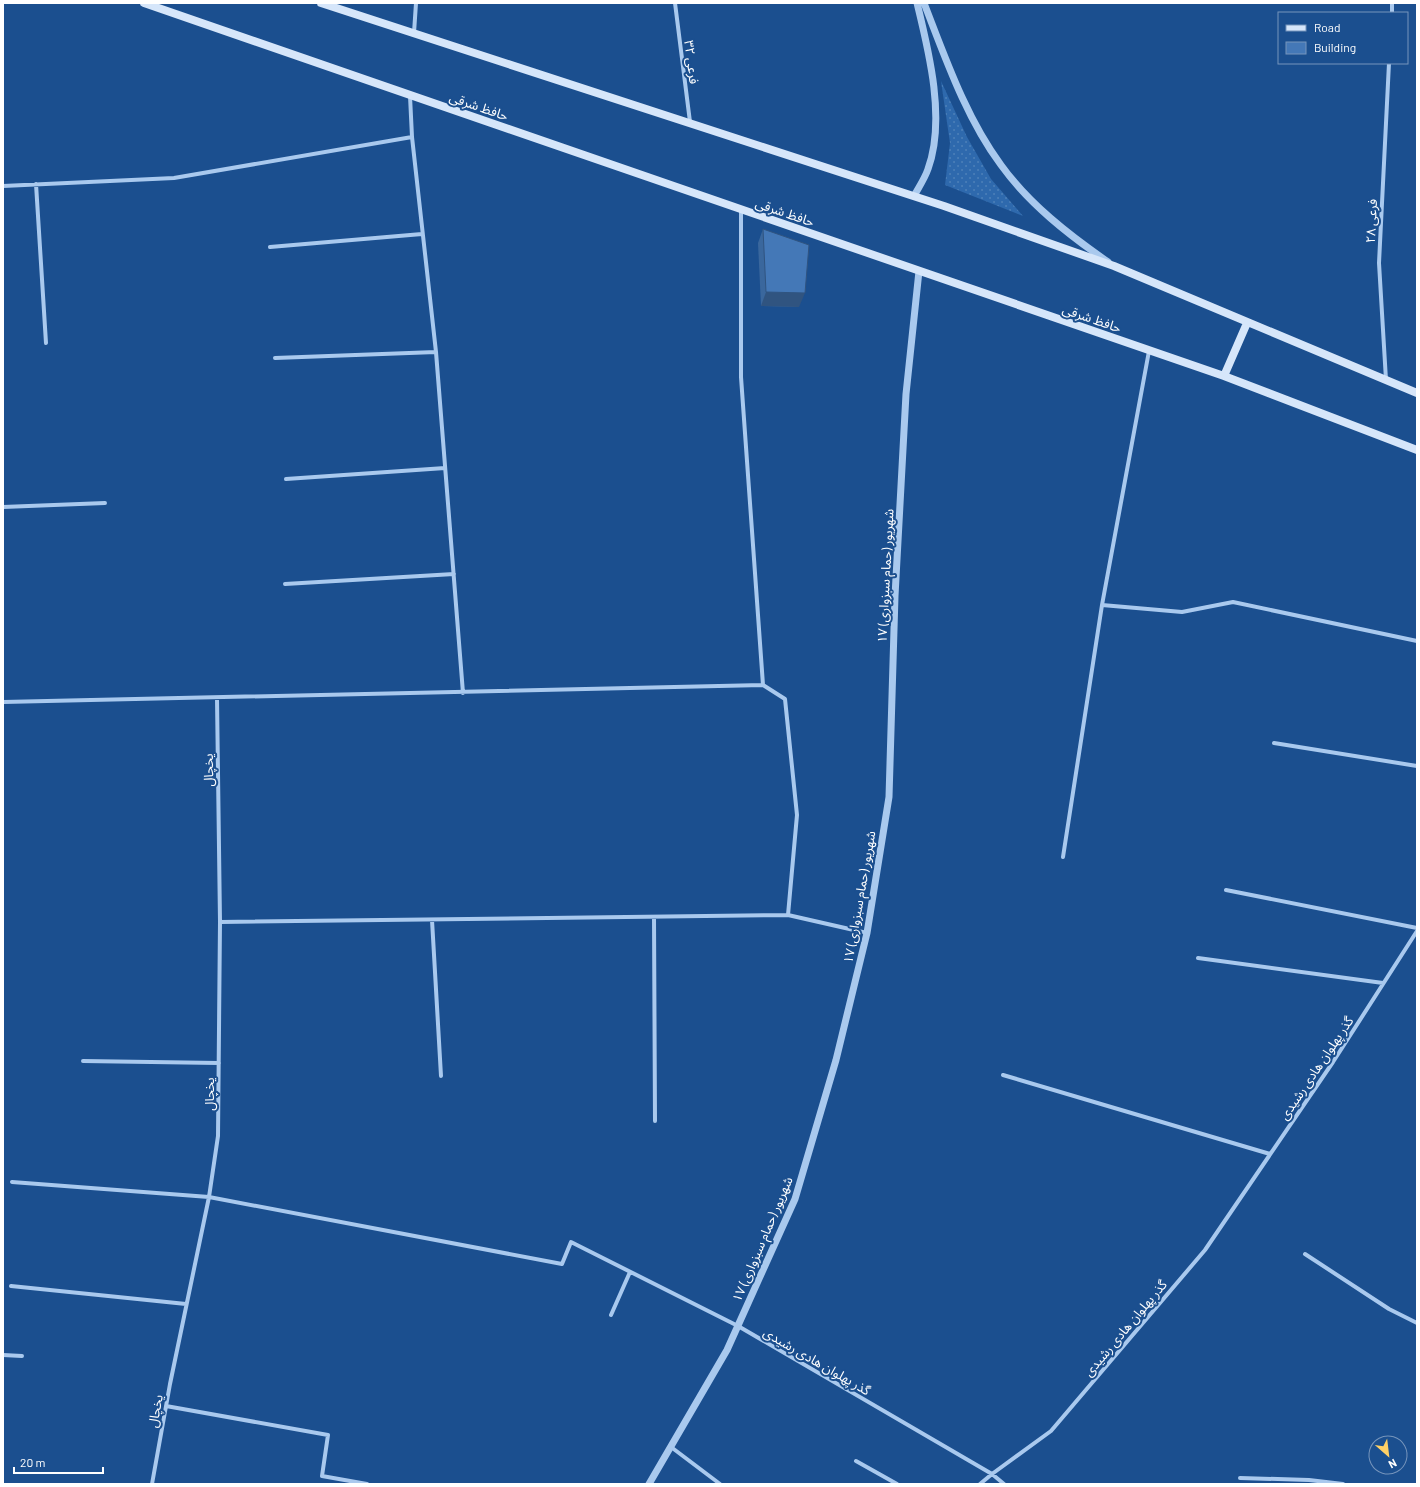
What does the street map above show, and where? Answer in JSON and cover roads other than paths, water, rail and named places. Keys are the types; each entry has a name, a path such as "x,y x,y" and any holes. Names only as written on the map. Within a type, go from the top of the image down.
{"main road":[{"name":"حافظ شرقی","path":"144,3 1224,376 1417,450"},
{"path":"321,3 914,196 1114,266 1417,393"},
{"path":"1224,376 1247,323"}],"street":[{"path":"414,33 416,3"},
{"name":"فرعی ۳۲","path":"675,3 690,123"},
{"path":"914,196 928,169 935,138 935,98 928,46 917,3"},
{"path":"924,3 941,48 969,112 1000,165 1027,196 1068,234 1114,266"},
{"name":"فرعی ۲۸","path":"1386,381 1379,263 1389,64"},
{"path":"410,96 412,137 436,352 463,693"},
{"path":"3,186 174,178 412,137"},
{"path":"36,184 46,343"},
{"path":"741,210 741,377 763,684"},
{"path":"270,247 422,234"},
{"name":"۱۷ شهریور (حمام سبزواری)","path":"649,1484 727,1350 795,1199 836,1060 867,933 889,797 895,596 906,394 919,271"},
{"path":"1063,858 1102,605 1149,351"},
{"path":"275,358 436,352"},
{"path":"286,479 445,468"},
{"path":"3,507 105,503"},
{"path":"285,584 454,574"},
{"path":"1102,605 1182,612 1233,602 1417,642"},
{"path":"3,702 463,693 763,684 786,699 797,816 788,915"},
{"name":"یخچال","path":"152,1484 186,1304 209,1197 218,1136 220,922 217,698"},
{"path":"1274,743 1417,766"},
{"path":"1226,890 1417,929"},
{"path":"220,922 788,915 867,933"},
{"path":"654,917 655,1121"},
{"path":"432,920 441,1076"},
{"name":"گذر پهلوان هادی رشیدی","path":"209,1197 562,1264 571,1242 738,1326 992,1474 1051,1431 1205,1250 1333,1062 1417,929"},
{"path":"1198,958 1383,983"},
{"path":"83,1061 219,1062"},
{"path":"1003,1075 1270,1154"},
{"path":"12,1182 209,1197"},
{"path":"1305,1254 1389,1309 1417,1323"},
{"path":"610,1314 630,1272"},
{"path":"11,1286 186,1304"},
{"path":"3,1354 22,1356"},
{"path":"166,1406 328,1435 322,1476 367,1484"},
{"path":"670,1447 720,1484"},
{"path":"856,1461 897,1484"},
{"path":"980,1484 992,1474 1004,1484"},
{"path":"1240,1478 1310,1480 1343,1484"}]}
